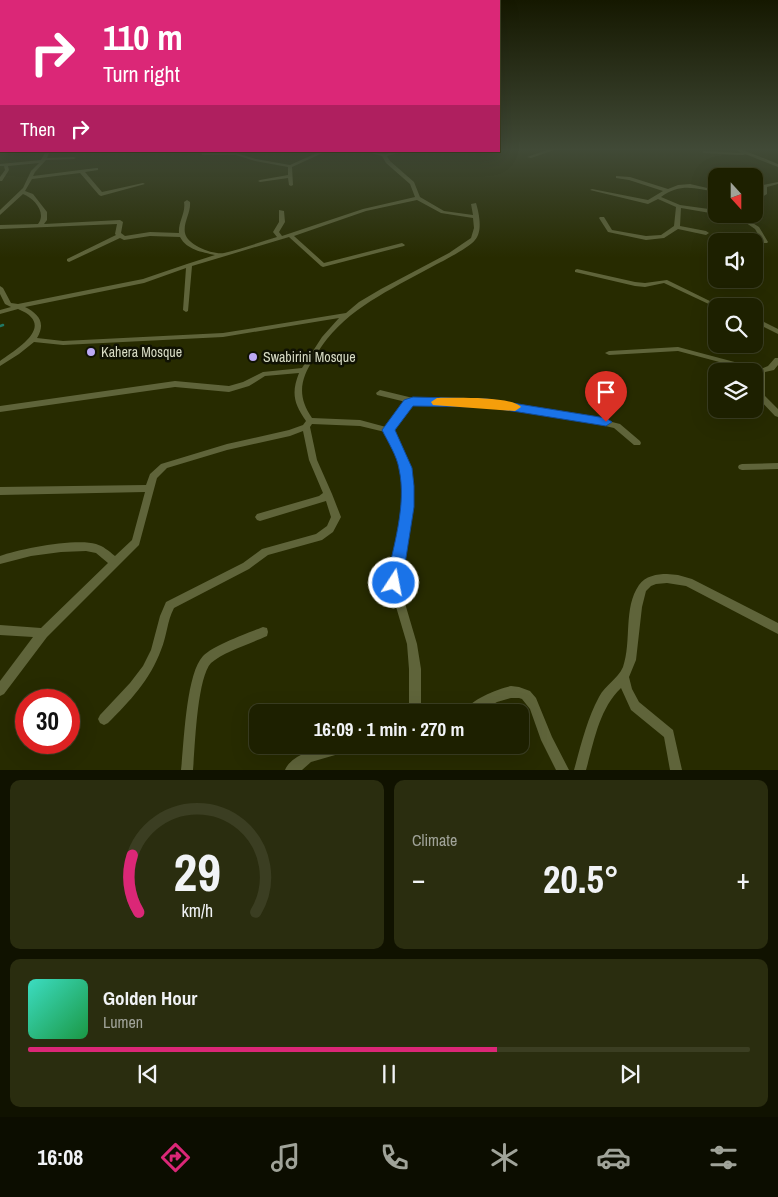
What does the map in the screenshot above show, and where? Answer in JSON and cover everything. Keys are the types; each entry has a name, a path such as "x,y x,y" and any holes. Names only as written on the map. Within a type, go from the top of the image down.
{"street":[{"path":"0,213 26,186"},
{"path":"94,186 101,194 135,186"},
{"path":"413,186 418,198 443,212 475,217"},
{"path":"647,186 668,190"},
{"path":"592,190 639,202 652,202 668,190 682,186"},
{"path":"22,192 30,195 44,212 44,220 40,225"},
{"path":"657,197 679,206 708,211"},
{"path":"0,312 19,306 144,281 189,264 290,235 365,210 418,198"},
{"path":"187,202 188,209 183,221 182,235 190,246 221,255"},
{"path":"104,719 136,686 156,651 166,611 170,605 246,566 264,552 307,541 326,533 336,517 313,460 308,424 299,401 300,378 328,329 382,291 473,239 477,228 474,204"},
{"path":"602,218 610,231 646,238 662,237 677,226 679,206"},
{"path":"280,237 276,232 282,222 281,212"},
{"path":"0,226 120,222 119,236"},
{"path":"750,223 757,228 765,242"},
{"path":"677,226 706,233"},
{"path":"68,260 119,236 124,238 150,234 182,235"},
{"path":"290,235 323,265 402,245"},
{"path":"186,310 189,264"},
{"path":"578,271 635,284 644,285 665,282 708,302"},
{"path":"0,288 8,304 30,311 37,319 38,328 32,340 0,364"},
{"path":"32,340 63,343 223,336 346,315"},
{"path":"763,324 778,332"},
{"path":"609,354 678,349 731,363"},
{"path":"763,370 771,368 778,360"},
{"path":"0,410 176,384 229,389 246,384 263,374 304,370"},
{"path":"380,393 413,401 487,403 588,418 617,426 636,443"},
{"path":"763,398 778,414"},
{"path":"388,430 406,405 413,401"},
{"path":"0,690 43,633 136,542 153,476 164,466 290,433 308,424 360,423 388,430 402,458 407,477 407,507 394,583 412,644 415,669 414,704"},
{"path":"742,467 778,466"},
{"path":"0,491 149,488"},
{"path":"260,517 322,499 328,494"},
{"path":"0,560 15,555 86,547 101,550 115,563"},
{"path":"580,770 603,700 624,678 634,643 638,598 641,590 652,580 676,579 688,582 778,629"},
{"path":"0,630 43,633"},
{"path":"187,770 196,683 201,668 212,656 263,632"},
{"path":"624,678 627,691 635,706 669,734 676,770"},
{"path":"483,704 516,691 524,693 532,701 543,732 563,770"},
{"path":"291,770 308,757 319,754"}],"slow traffic":[{"path":"437,402 487,403 515,407"}],"place":[{"name":"Kahera Mosque","path":"91,352"},
{"name":"Swabirini Mosque","path":"253,357"}],"route":[{"path":"394,583 407,507 408,486 406,468 388,430 408,403 413,401 487,403 606,422"}]}
